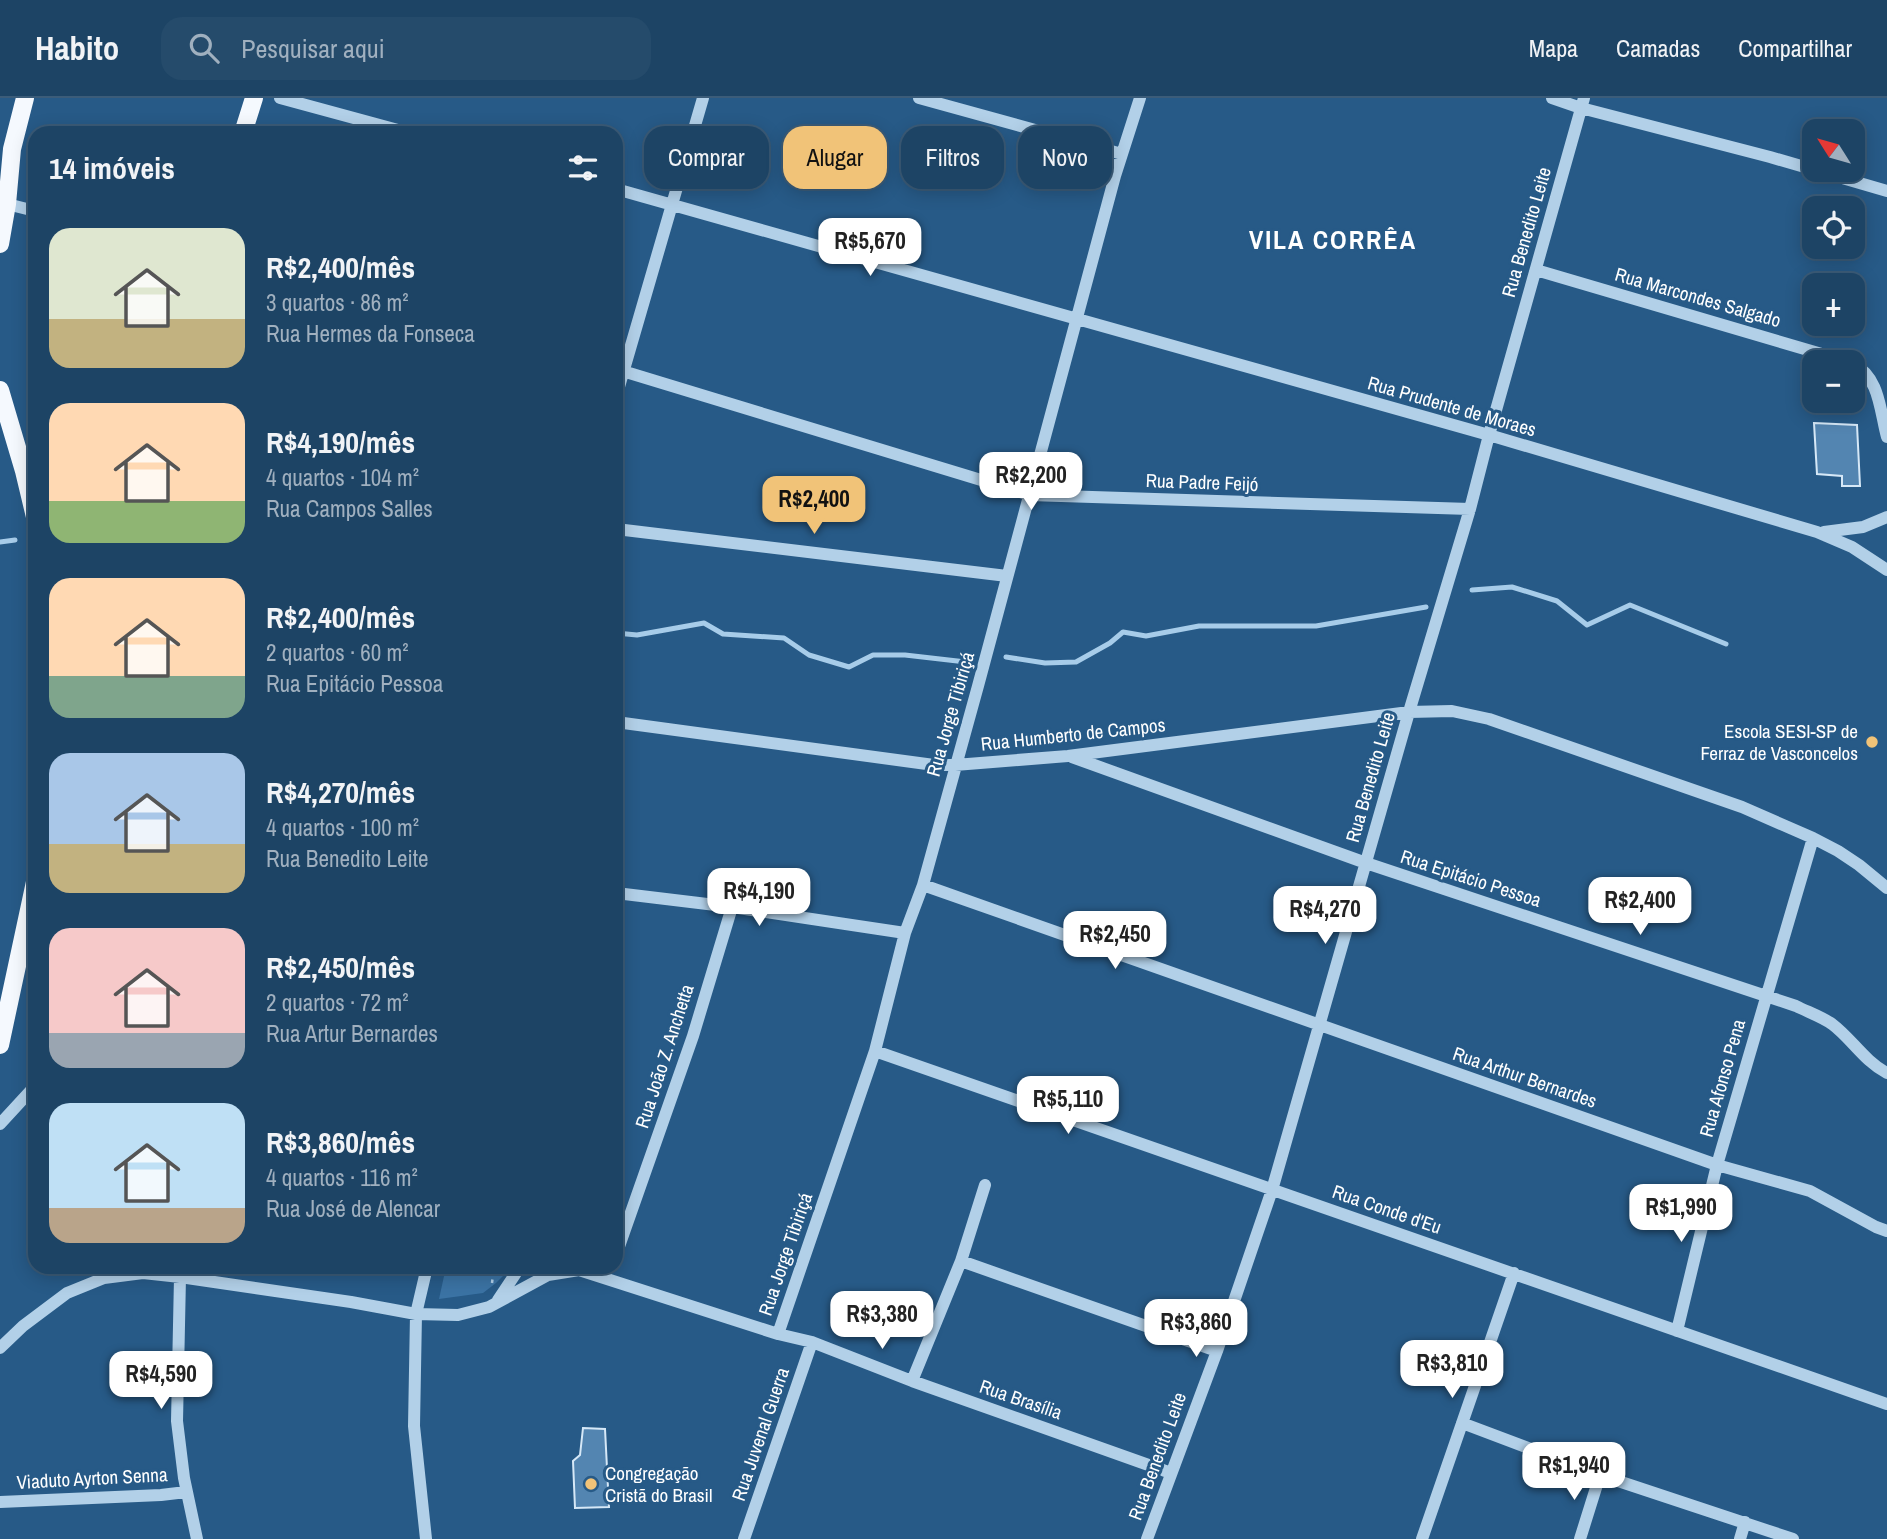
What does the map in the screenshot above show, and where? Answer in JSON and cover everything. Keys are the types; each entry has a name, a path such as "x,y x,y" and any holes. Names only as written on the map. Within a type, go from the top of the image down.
{"main road":[{"path":"0,244 7,204 6,146 25,98"},
{"path":"245,126 254,98"},
{"path":"0,390 28,488"},
{"path":"0,1045 28,915"}],"street":[{"path":"280,98 383,126"},
{"path":"623,360 703,98"},
{"path":"919,98 1122,154"},
{"name":"Rua Jorge Tibiriçá","path":"778,1334 875,1051 905,933 923,885 1122,154 1140,98"},
{"path":"1552,98 1583,103 1887,191"},
{"name":"Rua Benedito Leite","path":"1147,1539 1217,1351 1272,1190 1470,509 1583,103"},
{"name":"Rua Prudente de Moraes","path":"623,191 1489,435 1816,532 1852,547 1887,570"},
{"path":"7,204 28,209"},
{"name":"Rua Marcondes Salgado","path":"1536,270 1804,350"},
{"name":"Rua Padre Feijó","path":"623,371 1030,495 1470,509"},
{"path":"1865,375 1876,392 1887,438"},
{"name":"Rua Prudente de Moraes","path":"1816,532 1856,528 1887,517"},
{"path":"623,530 1007,576"},
{"name":"Rua Humberto de Campos","path":"623,723 922,764 955,765 1068,756 1409,712 1468,713 1742,807 1838,851 1887,888"},
{"name":"Rua Epitácio Pessoa","path":"1068,756 1366,863 1796,1006 1830,1023 1866,1059 1887,1073"},
{"name":"Rua Afonso Pena","path":"1677,1331 1717,1165 1812,838"},
{"name":"Rua Arthur Bernardes","path":"923,885 1717,1165 1810,1191 1887,1231"},
{"path":"623,894 905,933"},
{"name":"Rua João Z. Anchetta","path":"623,1235 693,1036 732,907"},
{"name":"Rua Conde d'Eu","path":"875,1051 1887,1404"},
{"path":"0,1124 28,1094"},
{"path":"912,1381 961,1261 985,1185"},
{"path":"961,1261 1217,1351"},
{"path":"1422,1539 1514,1273"},
{"path":"0,1348 23,1326 67,1293 104,1279 136,1274"},
{"path":"181,1274 177,1421 186,1492 197,1539"},
{"path":"192,1274 416,1314 458,1315 496,1303 552,1274"},
{"path":"425,1274 416,1314 414,1426 426,1539"},
{"path":"496,1303 515,1274"},
{"name":"Rua Brasília","path":"613,1274 778,1334 812,1342 912,1381 1171,1473"},
{"name":"Rua Juvenal Guerra","path":"744,1539 812,1342"},
{"path":"1462,1423 1600,1475 1793,1539"},
{"path":"1580,1539 1600,1475"},
{"name":"Viaduto Ayrton Senna","path":"0,1502 186,1492"},
{"path":"1740,1539 1745,1522"}],"shaded area":[{"path":"444,1274 505,1274 483,1293 439,1299"}],"building":[{"path":"1814,423 1857,425 1860,486 1842,486 1842,476 1817,474"},
{"name":"Congregação Cristã do Brasil","path":"583,1428 605,1429 609,1507 575,1508 573,1461 580,1455"}],"waterway":[{"path":"0,542 15,540"},
{"path":"1472,590 1512,587 1557,601 1587,625 1630,605 1726,644"},
{"path":"1006,657 1045,663 1076,662 1110,643 1123,632 1146,636 1199,626 1316,626 1426,607"},
{"path":"623,634 637,635 704,623 723,634 784,638 809,655 849,667 873,655 905,655 966,662"}],"place":[{"name":"Escola SESI-SP de Ferraz de Vasconcelos","path":"1872,742"},
{"name":"Congregação Cristã do Brasil","path":"591,1484"}],"district":[{"name":"VILA CORRÊA","path":"1333,240"}]}
